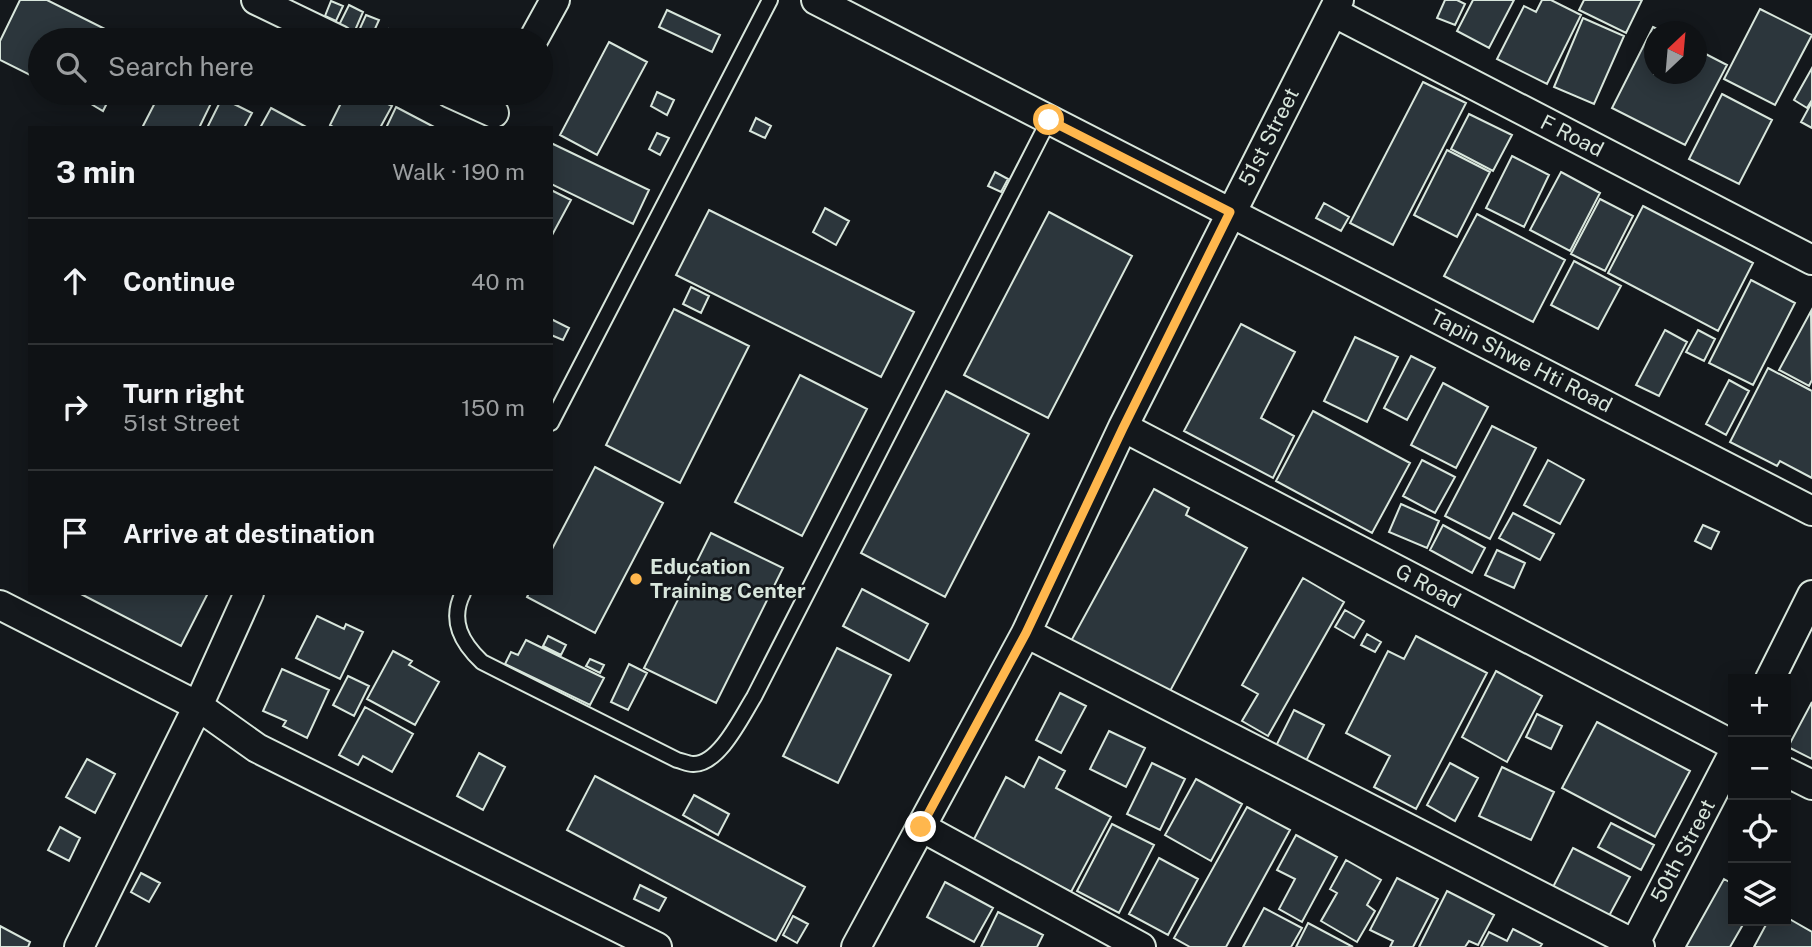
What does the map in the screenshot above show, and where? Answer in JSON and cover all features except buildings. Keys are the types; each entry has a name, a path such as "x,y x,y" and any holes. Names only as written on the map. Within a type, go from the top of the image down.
{"street":[{"path":"256,0 314,28"},
{"path":"540,28 555,0"},
{"name":"Tapin Shwe Hti Road","path":"816,0 1812,511"},
{"name":"51st Street","path":"856,947 1026,633 1123,428 1336,6"},
{"name":"F Road","path":"1336,6 1812,260"},
{"name":"G Road","path":"1123,428 1728,742"},
{"path":"79,947 198,706 232,625 248,595"},
{"path":"1772,674 1812,595"},
{"path":"0,605 198,706 257,748 657,947"},
{"path":"1026,633 1636,946"},
{"name":"50th Street","path":"1636,946 1728,764"},
{"path":"1791,774 1812,785"},
{"path":"921,827 1141,947"}],"lane":[{"path":"553,419 770,0"},
{"path":"462,595 456,614 458,629 467,648 482,662 677,760 694,765 709,760 722,747 754,697 1049,120"}],"place":[{"name":"Education Training Center","path":"636,579"}],"route":[{"path":"921,827 1026,633 1123,428 1230,212 1049,120"}]}
